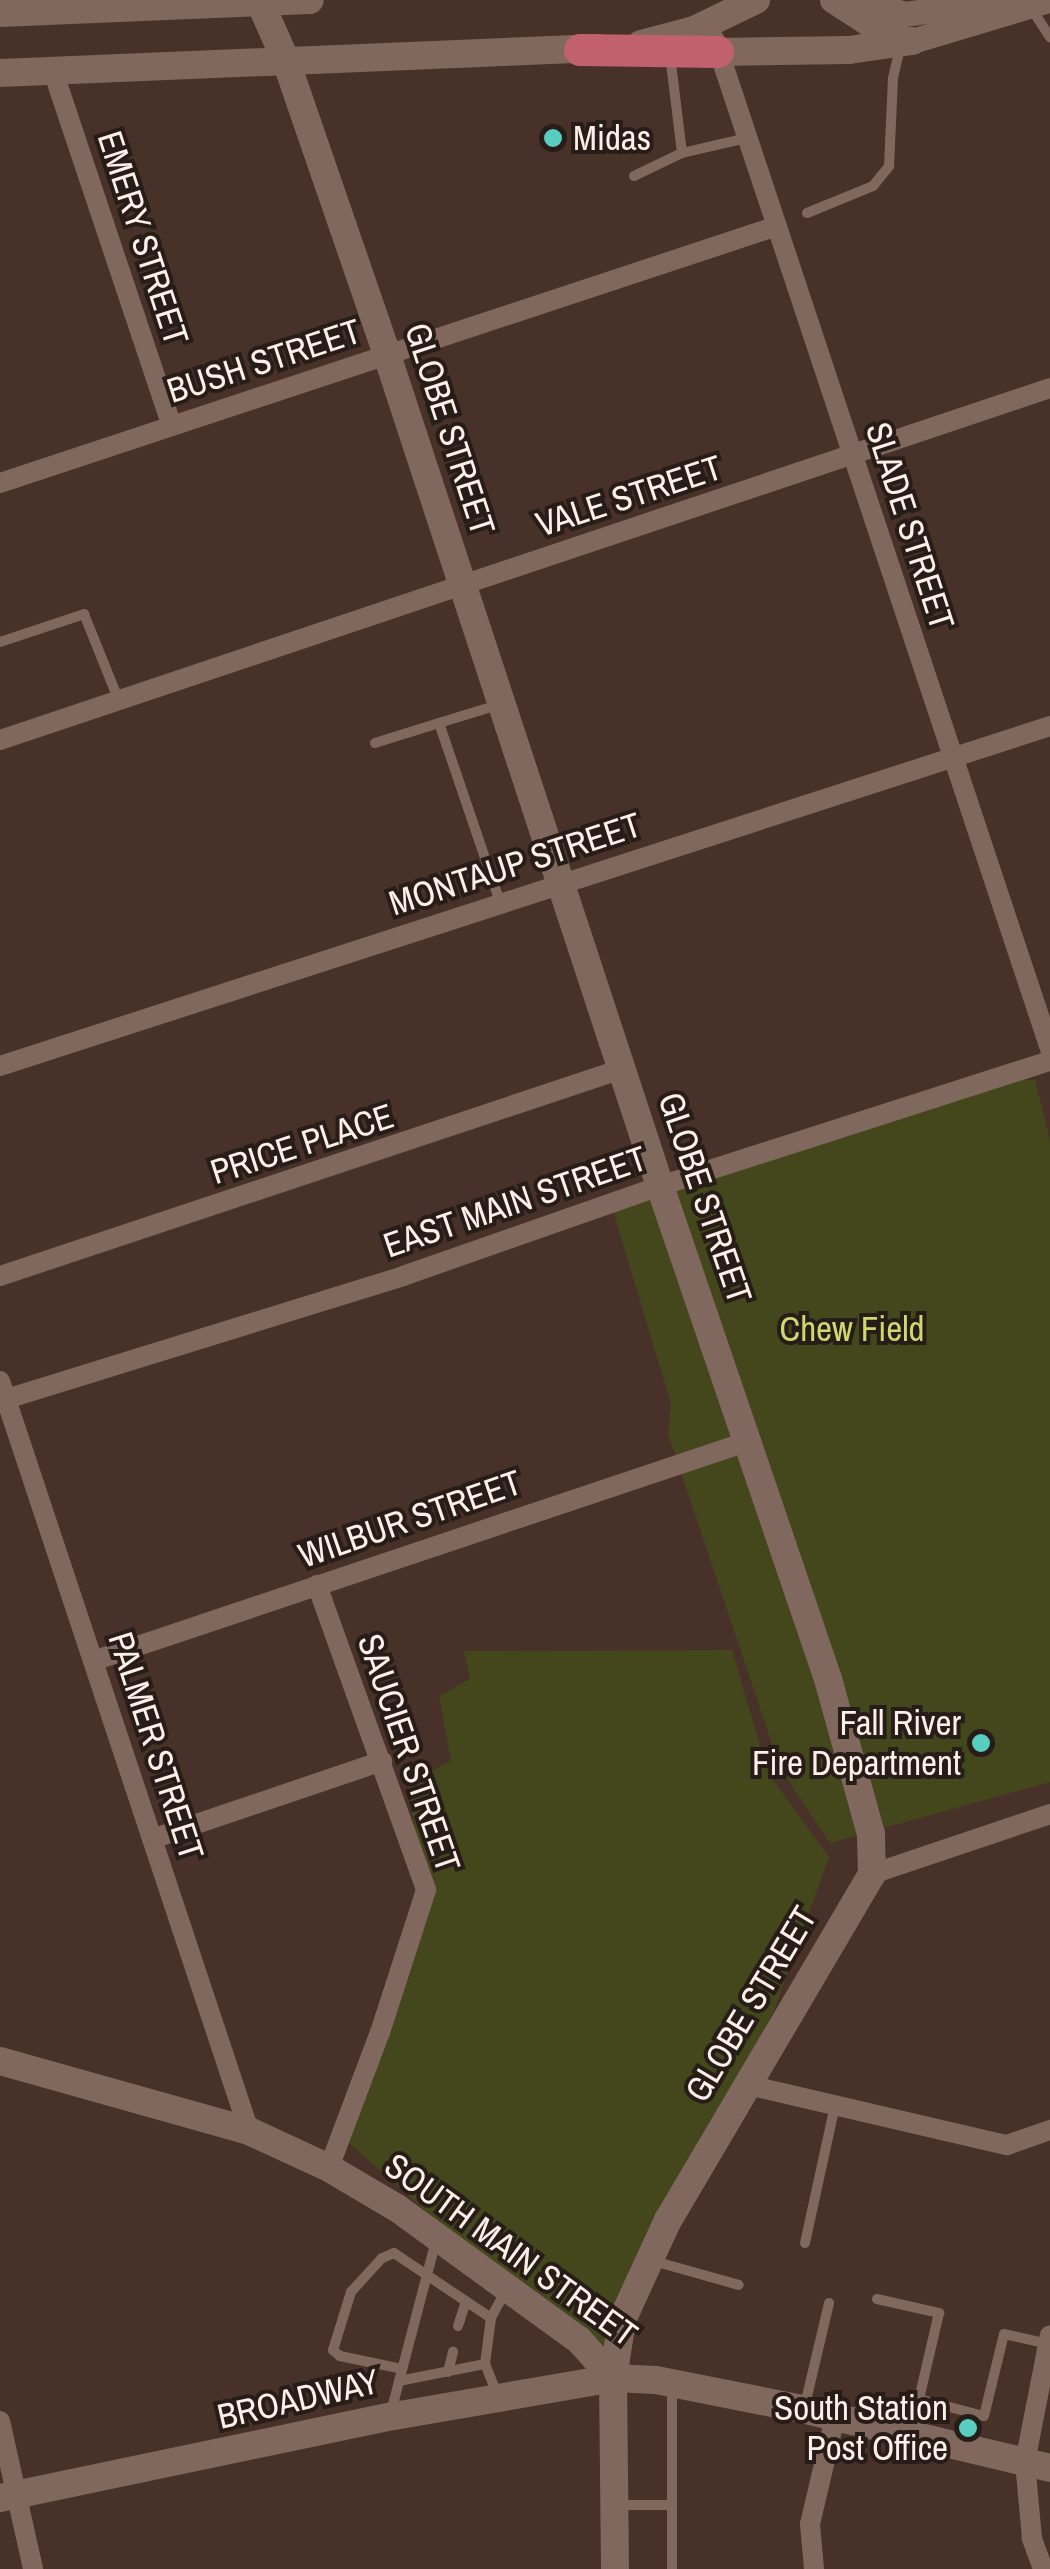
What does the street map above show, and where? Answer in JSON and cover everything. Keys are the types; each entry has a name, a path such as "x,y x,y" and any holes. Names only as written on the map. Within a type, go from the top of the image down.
{"main road":[{"path":"0,13 310,0"},
{"path":"0,73 669,49 714,38 756,0"},
{"name":"GLOBE STREET","path":"259,1 286,62 387,355 660,1186 749,1441 853,1763 872,1834 872,1874 817,1972 744,2084 622,2320 613,2378 615,2569"},
{"path":"580,50 714,38 849,50 906,42"},
{"name":"SOUTH MAIN STREET","path":"0,2062 249,2130 329,2168 397,2208 578,2340 613,2378 672,2383 804,2410 1038,2465"},
{"name":"BROADWAY","path":"8,2497 389,2418 613,2378"}],"street":[{"path":"832,0 906,42 1040,3"},
{"path":"865,0 904,14 951,2 1003,0"},
{"name":"SLADE STREET","path":"714,38 1050,1049"},
{"name":"EMERY STREET","path":"53,71 172,426"},
{"name":"BUSH STREET","path":"0,483 777,226"},
{"name":"VALE STREET","path":"0,740 853,458 1050,388"},
{"name":"MONTAUP STREET","path":"0,1066 1050,726"},
{"name":"EAST MAIN STREET","path":"2,1393 403,1276 660,1186 1050,1062"},
{"name":"PRICE PLACE","path":"0,1276 622,1068"},
{"name":"PALMER STREET","path":"2,1393 249,2130"},
{"name":"WILBUR STREET","path":"93,1661 749,1441"},
{"name":"SAUCIER STREET","path":"316,1585 426,1890 380,2032 329,2168"},
{"path":"152,1838 382,1761"},
{"path":"872,1874 1050,1814"},
{"path":"744,2084 1006,2145 1050,2130"},
{"path":"1043,2569 1032,2538 1049,2340"},
{"path":"814,2569 810,2524 835,2417"},
{"path":"0,2421 8,2497 33,2569"}],"lane":[{"path":"1040,3 1050,37"},
{"path":"807,214 873,186 889,166 893,78 906,42"},
{"path":"669,49 682,153"},
{"path":"634,176 682,153 747,138"},
{"path":"0,642 84,614 120,702"},
{"path":"375,743 502,704"},
{"path":"438,723 500,902"},
{"path":"805,2243 835,2106"},
{"path":"389,2418 416,2330 424,2276 437,2238"},
{"path":"402,2368 336,2354 333,2350 351,2292 388,2254 394,2253 491,2318"},
{"path":"650,2260 739,2285"},
{"path":"498,2398 485,2364 491,2318 507,2288"},
{"path":"878,2299 939,2313 918,2399 984,2416 1004,2334 1049,2340"},
{"path":"458,2326 466,2302"},
{"path":"804,2410 829,2303"},
{"path":"448,2372 453,2352"},
{"path":"399,2381 485,2364"},
{"path":"672,2383 672,2569"},
{"path":"614,2506 672,2505"}],"green space":[{"name":"Chew Field","path":"989,1080 1035,1080 1050,1141 1050,1782 830,1843 780,1768 668,1434 671,1404 610,1201"},
{"path":"732,1650 768,1773 829,1857 775,2008 613,2378 348,2142 424,1895 408,1782 451,1761 439,1696 470,1679 464,1651"}],"place":[{"name":"Midas","path":"553,138"},
{"name":"Fall River Fire Department","path":"981,1743"},
{"name":"South Station Post Office","path":"968,2428"}]}
